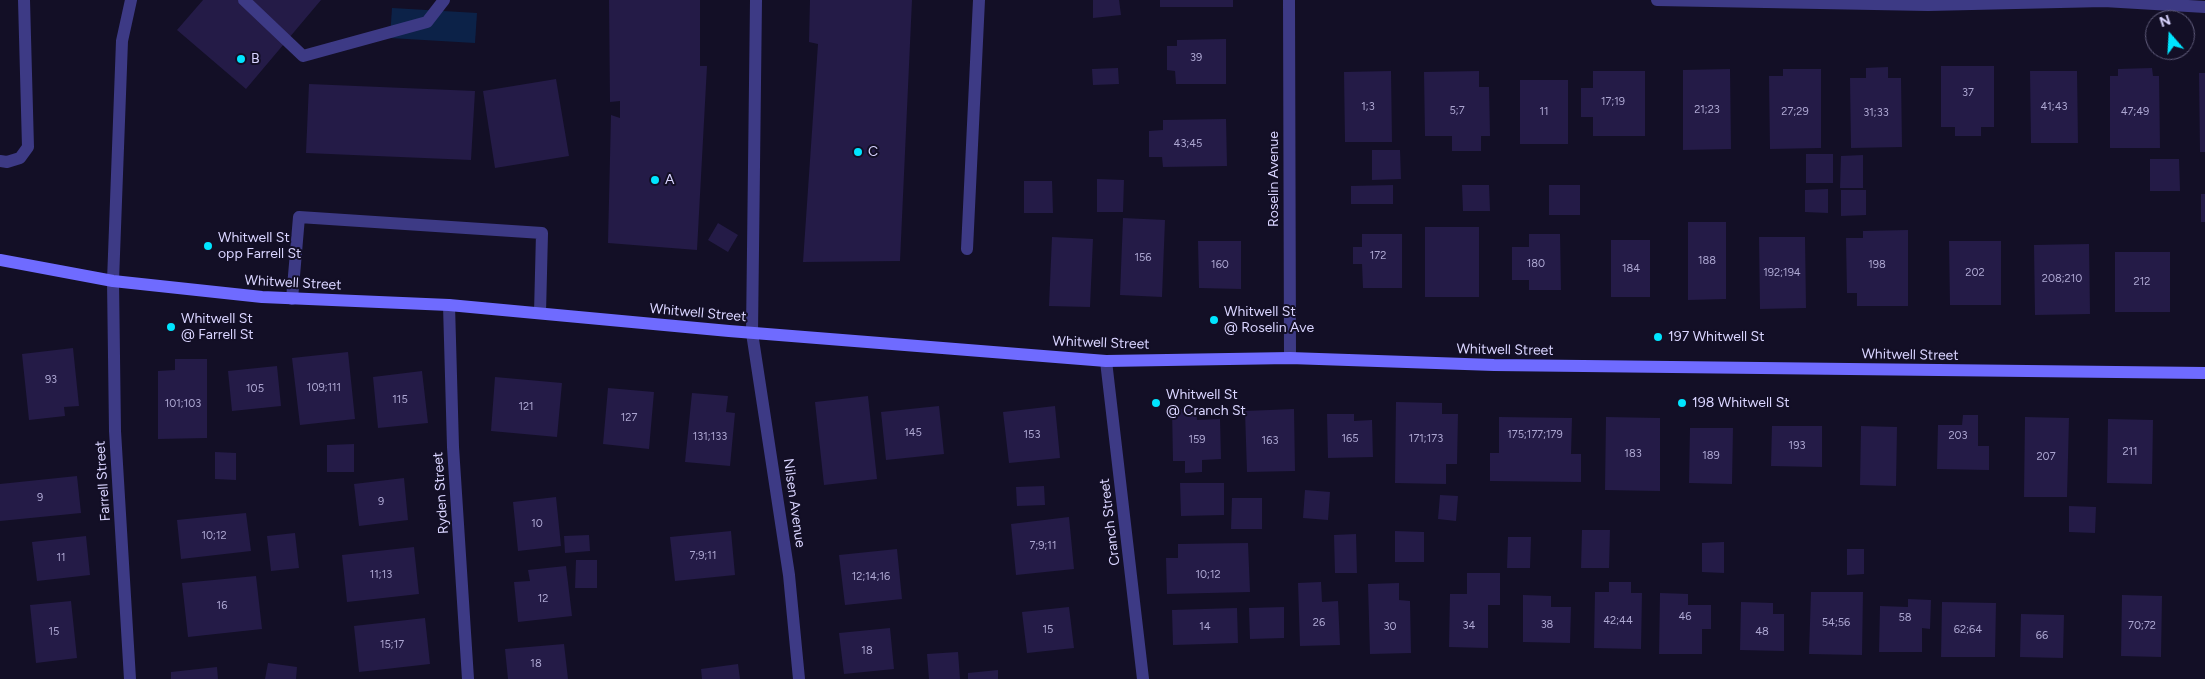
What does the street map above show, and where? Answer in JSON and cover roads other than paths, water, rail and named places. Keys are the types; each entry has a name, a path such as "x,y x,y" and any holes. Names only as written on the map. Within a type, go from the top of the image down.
{"street":[{"path":"0,161 8,162 20,158 28,147 24,0"},
{"name":"Farrell Street","path":"130,679 115,431 113,281 122,41 131,0"},
{"path":"244,0 303,56 427,22 444,0"},
{"name":"Nilsen Avenue","path":"756,0 752,333 788,566 799,679"},
{"path":"967,249 979,0"},
{"name":"Roselin Avenue","path":"1289,0 1290,358"},
{"path":"1657,0 1928,6 2103,0 2205,7"},
{"path":"292,298 298,217 542,234 540,313"},
{"name":"Whitwell Street","path":"0,260 113,281 182,289 292,298 449,305 752,333 1106,361 1290,358 1494,366 2205,373"},
{"name":"Ryden Street","path":"449,305 453,447 468,679"},
{"name":"Cranch Street","path":"1106,361 1143,679"}],"water":[{"path":"392,8 477,13 475,43 390,38"}],"place":[{"name":"B","path":"241,59"},
{"name":"C","path":"858,152"},
{"name":"A","path":"655,180"},
{"name":"Whitwell St opp Farrell St","path":"208,246"},
{"name":"Whitwell St @ Roselin Ave","path":"1214,320"},
{"name":"Whitwell St @ Farrell St","path":"171,327"},
{"name":"197 Whitwell St","path":"1658,337"},
{"name":"Whitwell St @ Cranch St","path":"1156,403"},
{"name":"198 Whitwell St","path":"1682,403"}]}
